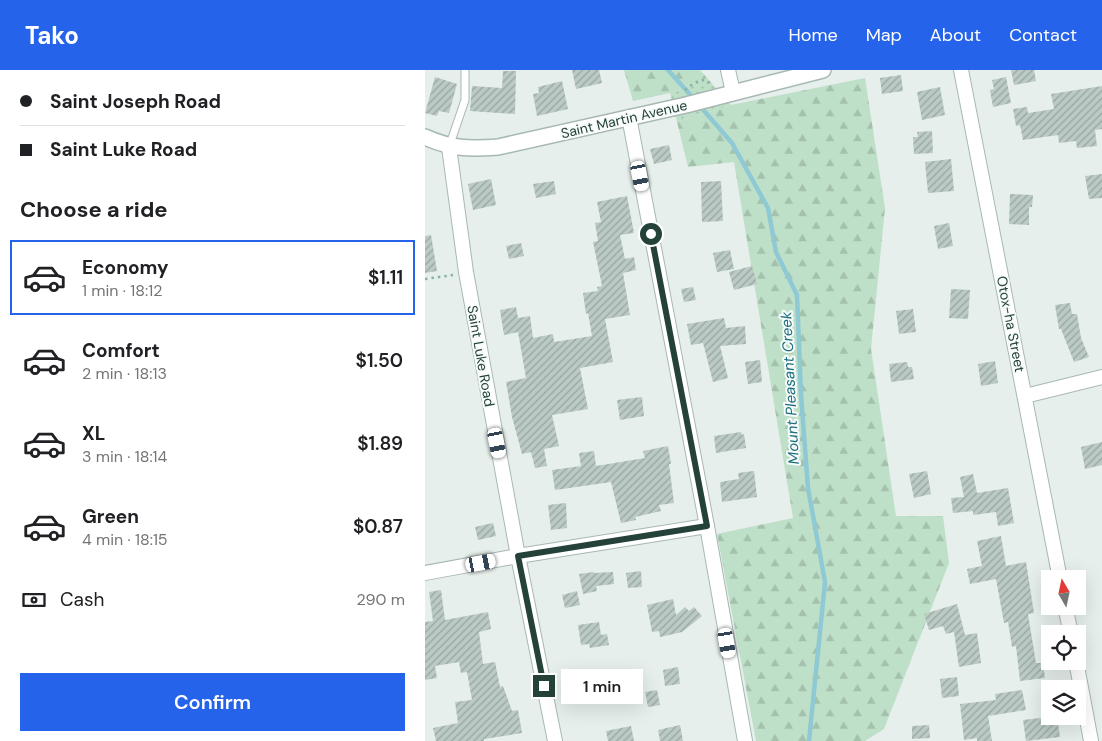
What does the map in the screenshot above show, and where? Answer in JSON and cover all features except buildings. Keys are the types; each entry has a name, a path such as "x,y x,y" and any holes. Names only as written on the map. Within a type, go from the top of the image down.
{"street":[{"path":"728,70 733,92"},
{"name":"Saint Martin Avenue","path":"425,137 449,146 472,149 498,147 686,105 823,70"},
{"name":"Otox-ha Street","path":"961,70 1058,570"},
{"path":"629,117 707,526 745,741"},
{"name":"Saint Luke Road","path":"449,146 466,272 518,556 555,741"},
{"path":"1025,396 1102,377"},
{"path":"425,573 707,526"},
{"path":"1078,670 1091,741"}],"lane":[{"path":"449,146 465,100 465,70"}],"path":[{"path":"425,279 466,272"}],"green space":[{"path":"624,70 700,70 707,78 670,93 633,101"},
{"path":"707,78 731,105 677,122 670,93"},
{"path":"865,78 885,208 871,349 896,516 943,516 949,563 884,729 865,741 756,741 717,534 793,518 734,162 688,167 677,122 731,105"}],"waterway":[{"name":"Mount Pleasant Creek","path":"668,70 694,99"},
{"name":"Mount Pleasant Creek","path":"699,105 732,143 768,208 776,252 797,295 801,395 808,488 825,582 809,741"}],"route":[{"path":"544,686 518,556 707,526 651,234"}]}
